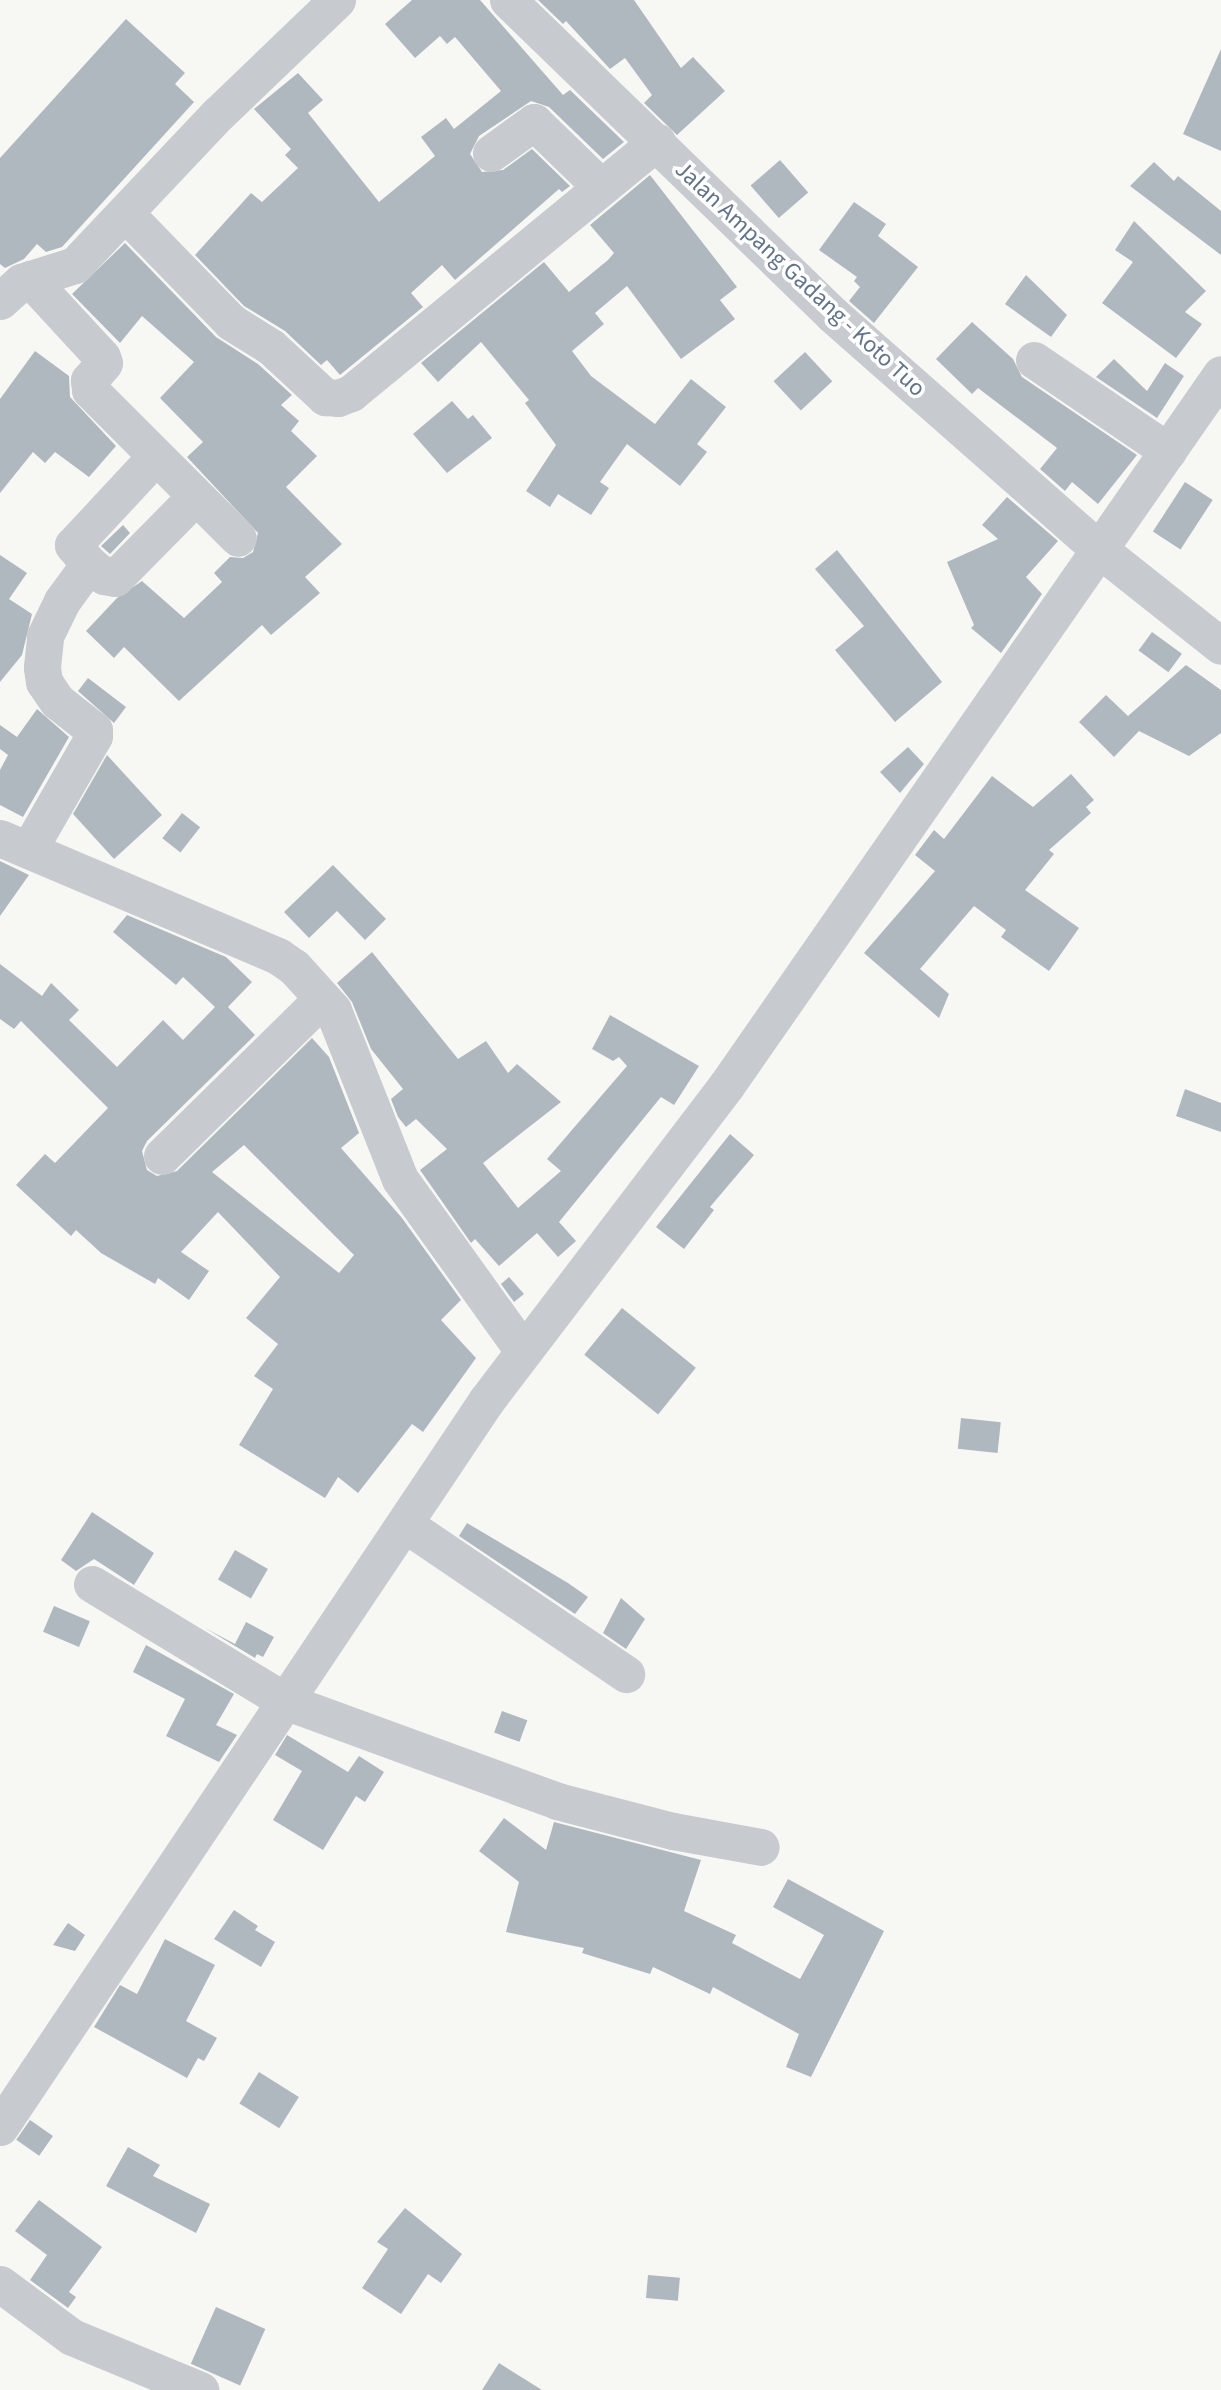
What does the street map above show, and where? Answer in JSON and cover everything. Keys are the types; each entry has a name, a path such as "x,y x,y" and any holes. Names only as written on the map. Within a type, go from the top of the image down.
{"street":[{"path":"0,301 30,279 75,265 210,122 337,0"},
{"name":"Jalan Ampang Gadang - Koto Tuo","path":"508,0 833,315 1100,550 1221,646"},
{"path":"491,153 534,122 601,187"},
{"path":"125,213 232,321 271,347 326,397 338,398 359,387 657,142"},
{"path":"30,279 102,357 104,363 89,380 90,390 194,498 238,538"},
{"path":"1034,359 1168,451"},
{"path":"0,2127 233,1772 287,1702 352,1599 406,1525 523,1351 726,1086 1221,374"},
{"path":"155,457 73,545 89,564 104,576 115,578 194,498"},
{"path":"89,564 62,601 42,654 44,682 57,701 94,730 94,736 15,844 278,956 322,999 333,1010 400,1179 523,1351"},
{"path":"162,1156 322,999"},
{"path":"406,1525 625,1674"},
{"path":"92,1584 287,1702 557,1801 673,1831 761,1847"},
{"path":"0,2284 72,2337 200,2390"}],"building":[{"path":"412,0 480,0 563,95 570,90 624,142 603,159 549,107 531,101 479,136 470,154 482,172 503,170 532,149 570,186 562,192 559,189 455,280 442,265 411,293 423,307 340,375 327,360 321,365 285,331 244,306 195,255 251,193 262,202 298,168 285,155 291,149 254,109 298,73 323,100 308,113 379,202 435,156 421,137 446,118 454,129 501,91 455,37 447,44 440,36 415,58 385,24"},
{"path":"538,0 634,0 681,68 693,57 725,91 677,135 644,103 652,95 625,58 610,69 566,21 563,24"},
{"path":"126,19 185,73 175,84 194,102 62,247 46,252 37,244 24,259 5,268 0,264 0,158"},
{"path":"1221,49 1221,151 1183,134"},
{"path":"780,160 808,192 779,218 751,186"},
{"path":"1154,162 1174,181 1178,176 1221,211 1221,255 1130,186"},
{"path":"650,175 737,287 720,300 735,319 681,359 627,286 595,313 604,324 572,351 591,376 655,424 691,379 726,407 697,444 707,452 680,486 627,444 600,482 609,488 591,515 558,494 550,507 526,491 556,445 525,403 529,400 481,342 438,382 421,363 544,262 569,292 608,260 614,253 590,225"},
{"path":"854,202 886,224 878,236 918,267 874,323 849,301 860,287 854,281 857,277 819,250"},
{"path":"1134,221 1206,291 1185,312 1202,324 1176,358 1102,303 1133,262 1115,250"},
{"path":"125,243 216,337 258,364 292,395 281,405 299,421 291,431 317,456 286,487 342,544 305,577 320,593 271,635 262,625 179,701 124,647 114,658 86,631 117,598 142,581 184,618 222,582 214,573 230,557 243,558 253,552 258,533 187,457 203,442 160,398 194,362 142,316 120,343 72,294"},
{"path":"1026,275 1067,315 1051,337 1005,304"},
{"path":"972,322 1013,359 1022,377 1137,455 1098,504 1072,482 1065,491 1040,469 1057,448 978,388 972,394 936,359"},
{"path":"35,351 69,376 70,397 116,446 89,477 55,452 45,463 33,452 0,493 0,399"},
{"path":"805,352 832,381 801,411 774,381"},
{"path":"1114,359 1147,391 1165,363 1184,376 1157,418 1096,377"},
{"path":"452,401 468,419 473,415 492,438 447,473 413,434"},
{"path":"1185,482 1213,500 1181,549 1153,531"},
{"path":"1007,497 1058,541 1026,577 1042,594 1001,653 971,628 974,625 947,562 998,539 982,525"},
{"path":"123,525 130,533 110,554 101,546"},
{"path":"837,550 942,682 895,722 835,650 864,626 815,569"},
{"path":"0,555 27,573 9,599 32,614 22,655 0,682"},
{"path":"1152,632 1182,654 1168,672 1138,651"},
{"path":"1186,665 1221,690 1221,733 1189,756 1139,731 1114,757 1079,722 1106,695 1128,716"},
{"path":"88,678 126,707 114,723 78,691"},
{"path":"37,709 69,737 23,817 0,805 0,770 8,755 0,749 0,725 17,737"},
{"path":"908,747 924,764 900,793 880,772"},
{"path":"107,755 162,815 114,859 73,814"},
{"path":"1071,774 1094,800 1086,807 1091,813 1049,850 1054,854 1025,890 1079,928 1049,971 1001,937 1006,930 974,906 920,969 949,994 939,1018 864,953 935,871 915,855 934,830 944,839 992,776 1033,807"},
{"path":"182,813 200,827 180,852 162,838"},
{"path":"0,861 29,875 0,916"},
{"path":"333,865 386,919 365,940 337,911 309,938 284,912"},
{"path":"127,915 226,957 252,982 228,1007 255,1035 147,1141 142,1151 147,1170 157,1176 177,1171 312,1038 329,1057 359,1133 341,1148 402,1218 461,1300 441,1320 476,1358 423,1432 412,1424 358,1493 338,1477 325,1498 239,1445 273,1389 254,1376 278,1344 246,1318 280,1277 218,1212 181,1252 209,1271 189,1300 158,1278 155,1284 101,1253 76,1230 71,1236 16,1185 45,1154 55,1163 108,1108 21,1021 14,1029 0,1019 0,964 42,996 51,983 79,1010 69,1020 117,1067 163,1020 183,1040 215,1007 183,977 176,985 113,932","holes":["244,1145 354,1255 339,1273 212,1172"]},
{"path":"372,952 458,1059 486,1041 508,1073 517,1064 561,1102 483,1163 518,1208 561,1171 547,1159 627,1066 619,1057 613,1061 592,1049 610,1015 699,1066 674,1105 661,1097 559,1222 576,1241 558,1257 537,1233 499,1266 475,1239 471,1243 420,1170 447,1149 416,1119 406,1127 398,1117 391,1099 403,1089 371,1049 352,1002 337,983"},
{"path":"1185,1089 1221,1103 1221,1132 1176,1116"},
{"path":"730,1134 754,1155 710,1207 714,1210 684,1249 656,1227"},
{"path":"509,1277 524,1294 514,1302 501,1284"},
{"path":"622,1308 696,1368 658,1414 584,1355"},
{"path":"961,1418 1001,1422 998,1453 958,1449"},
{"path":"92,1512 154,1553 134,1585 94,1559 76,1571 61,1560"},
{"path":"467,1523 588,1597 575,1614 459,1536"},
{"path":"235,1550 268,1569 251,1598 218,1579"},
{"path":"621,1598 645,1619 626,1649 603,1633"},
{"path":"54,1606 90,1621 79,1647 43,1632"},
{"path":"246,1622 274,1637 263,1657 257,1654 255,1658 205,1628 235,1644"},
{"path":"146,1645 234,1694 216,1725 237,1735 219,1762 166,1736 185,1699 133,1672"},
{"path":"502,1711 527,1720 520,1742 494,1733"},
{"path":"287,1735 348,1772 359,1756 384,1772 365,1802 356,1796 323,1850 273,1820 302,1771 275,1755"},
{"path":"504,1818 546,1850 554,1822 701,1860 684,1911 736,1935 732,1943 800,1979 824,1935 773,1907 788,1879 884,1931 811,2077 786,2067 799,2034 713,1987 710,1994 653,1967 650,1974 582,1953 584,1948 506,1932 519,1882 479,1851"},
{"path":"234,1910 258,1926 255,1930 275,1942 261,1967 214,1939"},
{"path":"68,1923 85,1935 75,1951 53,1945"},
{"path":"165,1939 215,1965 186,2021 217,2038 204,2061 198,2058 187,2078 94,2027 120,1985 137,1994"},
{"path":"259,2072 299,2097 279,2128 239,2103"},
{"path":"30,2120 53,2136 39,2156 16,2140"},
{"path":"128,2147 160,2165 153,2176 210,2204 196,2233 106,2186"},
{"path":"39,2200 102,2247 69,2292 76,2297 68,2308 30,2280 47,2255 15,2231"},
{"path":"405,2208 462,2254 441,2283 428,2274 401,2314 362,2288 388,2249 377,2242"},
{"path":"648,2275 680,2278 678,2301 646,2298"},
{"path":"216,2307 265,2329 240,2386 191,2364"},
{"path":"499,2363 542,2390 482,2390"}]}
